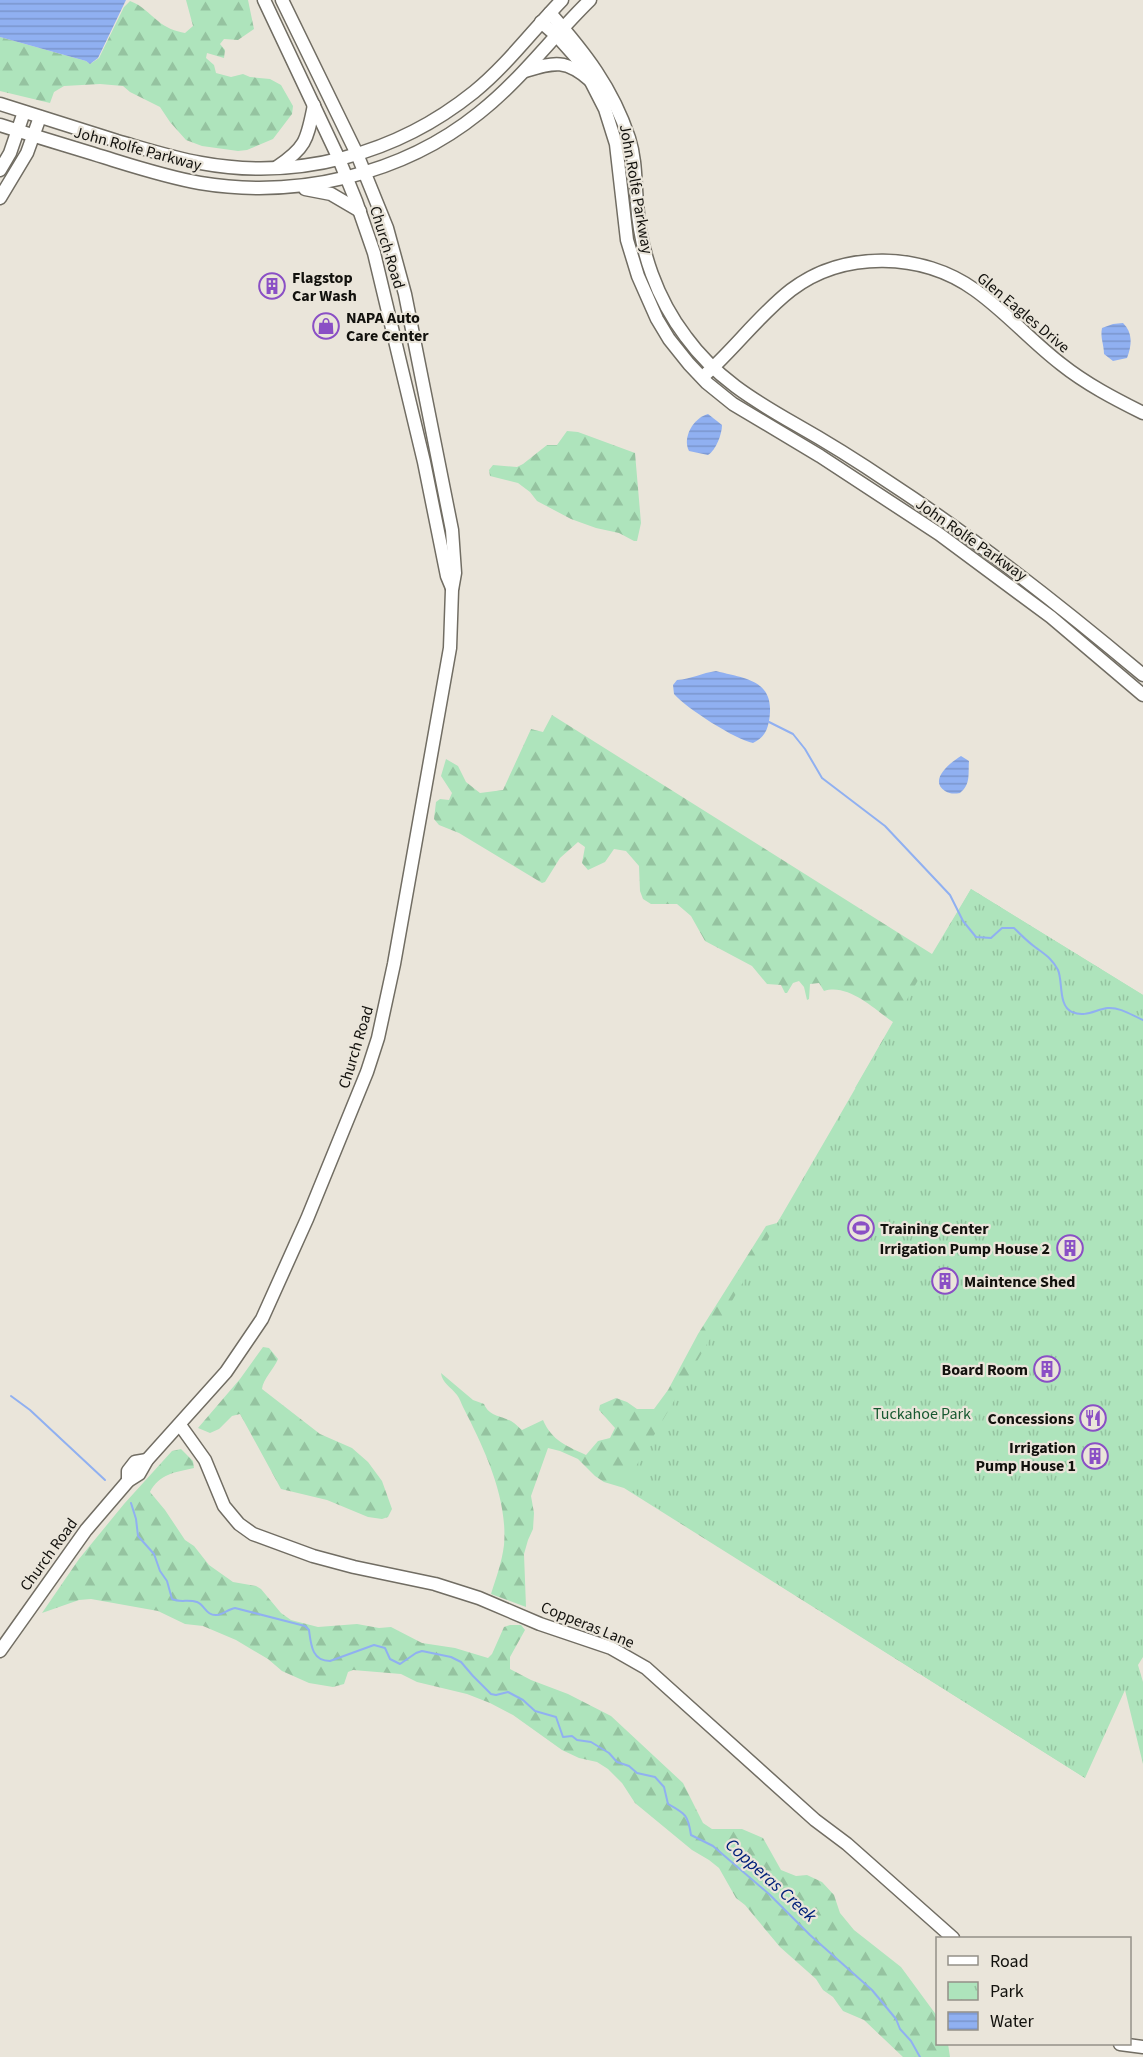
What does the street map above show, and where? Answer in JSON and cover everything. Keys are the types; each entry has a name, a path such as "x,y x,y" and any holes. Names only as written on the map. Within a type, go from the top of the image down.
{"main road":[{"name":"Church Road","path":"264,0 339,159 360,211 382,280 452,590"},
{"name":"Church Road","path":"0,1651 66,1556 128,1481 128,1471 135,1462 147,1460 180,1425 226,1372 262,1319 328,1170 367,1072 387,998 450,648 452,590 455,573 452,530 405,294 387,228 365,172 282,0"},
{"name":"John Rolfe Parkway","path":"0,104 186,160 247,168 275,168 323,163 357,154 403,136 433,121 489,78 562,0"},
{"path":"560,32 590,0"},
{"path":"550,13 560,32"},
{"path":"541,22 560,32"},
{"name":"John Rolfe Parkway","path":"0,125 189,181 248,188 289,187 365,172 400,160 453,131 488,106 560,32"},
{"name":"John Rolfe Parkway","path":"560,32 582,64 605,109 616,144 627,240 638,276 652,309 679,352 721,395 752,417 820,456 939,534 1042,610 1143,695"},
{"name":"John Rolfe Parkway","path":"560,32 581,48 599,74 624,124 633,153 640,231 656,285 685,336 712,368 743,393 889,482 970,538 1025,578 1143,675"},
{"path":"524,71 560,63 574,68 591,81"},
{"path":"275,168 290,159 305,142 314,105"},
{"path":"0,170 10,153 24,112"},
{"path":"0,198 27,153 40,117"},
{"path":"289,187 326,192 360,211"},
{"name":"Glen Eagles Drive","path":"702,378 771,307 813,276 848,264 866,261 905,262 944,273 965,284 1084,381 1143,413"},
{"name":"Copperas Lane","path":"180,1425 205,1460 224,1506 239,1524 254,1534 313,1556 435,1584 479,1598 540,1624 611,1648 646,1668 815,1820 847,1844 951,1937"}],"green space":[{"path":"186,0 248,0 254,29 238,40 224,39 220,44 225,50 224,58 207,53 206,58 214,65 216,73 231,77 243,74 270,79 281,85 293,106 292,114 273,139 247,150 238,151 202,146 186,140 160,107 123,86 100,84 64,86 54,92 50,103 0,91 0,37 90,64 99,58 124,7 130,1 142,7 164,26 185,33 193,26"},
{"path":"567,431 578,432 635,453 641,523 637,541 619,533 571,519 537,501 518,483 490,476 489,470 493,465 517,467 547,445 557,445"},
{"name":"Tuckahoe Park","path":"552,715 932,954 971,889 1143,995 1085,1778 624,1488 604,1482 578,1459 560,1451 548,1448 531,1496 534,1513 533,1529 524,1554 526,1607 491,1594 504,1545 502,1509 498,1491 486,1456 458,1396 445,1382 441,1373 473,1400 484,1404 493,1414 510,1420 522,1430 543,1420 556,1438 566,1446 586,1455 598,1441 610,1438 615,1428 599,1410 600,1405 616,1398 637,1409 654,1409 668,1390 698,1334 766,1226 777,1223 867,1095 855,1088 893,1022 851,994 833,990 824,991 819,983 810,984 807,1000 804,987 799,981 793,983 787,993 781,985 767,984 752,966 705,941 691,916 677,904 651,904 643,899 640,891 639,866 626,851 614,849 605,862 588,870 582,863 585,847 578,842 560,858 545,882 542,883 459,833 439,825 434,819 436,802 440,799 449,800 452,793 441,776 446,759 458,766 466,782 480,793 503,790 531,729 543,732"},
{"name":"Tuckahoe Park","path":"971,889 1143,995 1143,1657 1138,1665 1143,1682 1143,1764 1125,1690 1085,1778 624,1487"},
{"path":"263,1347 269,1348 278,1359 262,1389 320,1434 352,1448 368,1462 382,1481 392,1509 388,1517 382,1519 368,1517 327,1500 281,1489 240,1414 232,1416 219,1429 210,1433 198,1428 240,1379"},
{"path":"181,1449 193,1461 194,1468 163,1478 150,1492 185,1540 194,1546 209,1565 233,1582 261,1589 281,1613 291,1620 318,1627 357,1624 379,1628 391,1627 422,1643 455,1648 488,1658 504,1627 521,1625 525,1630 510,1657 510,1669 568,1694 611,1716 683,1783 703,1823 712,1829 742,1829 763,1838 781,1870 796,1876 807,1875 822,1882 834,1895 840,1913 854,1930 901,1967 936,2015 936,2045 948,2045 950,2057 903,2057 864,2020 843,2011 816,1979 780,1947 745,1905 736,1898 719,1868 692,1850 635,1803 622,1783 608,1769 597,1762 579,1758 562,1750 513,1715 490,1703 467,1694 417,1682 401,1674 353,1670 348,1672 344,1684 333,1687 309,1683 282,1671 268,1659 236,1640 203,1626 185,1624 158,1611 91,1599 79,1600 42,1613 79,1559 172,1451"}],"water":[{"path":"0,0 126,0 98,58 90,64 0,37"},
{"path":"1123,323 1130,335 1129,353 1127,358 1113,361 1104,354 1102,328"},
{"path":"708,414 722,425 716,446 708,455 689,451 687,440 690,429"},
{"path":"716,671 738,676 757,684 768,697 770,707 767,728 762,737 753,743 712,723 674,694 673,685 677,680"},
{"path":"961,756 969,761 967,782 960,793 949,793 940,787 940,777 952,762"}],"waterway":[{"path":"769,722 793,734 822,778 885,826 950,895 963,921 976,937 991,938 1002,928 1014,928 1056,966 1063,999 1072,1012 1082,1014 1113,1008 1143,1020"},
{"name":"Copperas Creek","path":"11,1396 30,1410 105,1480"},
{"name":"Copperas Creek","path":"131,1503 138,1536 154,1554 160,1571 167,1581 172,1599 197,1602 213,1615 219,1615 235,1608 305,1626 309,1630 316,1655 324,1660 330,1661 374,1645 385,1648 390,1659 400,1664 422,1651 451,1657 461,1662 491,1694 508,1692 523,1700 535,1711 556,1717 563,1737 572,1736 577,1740 591,1742 609,1753 617,1762 629,1766 637,1773 655,1777 664,1787 668,1804 685,1816 691,1835 713,1846 769,1894 810,1935 872,1990 896,2019 900,2029 911,2041 920,2057"}],"place":[{"name":"Flagstop Car Wash","path":"272,286"},
{"name":"NAPA Auto Care Center","path":"326,326"},
{"name":"Training Center","path":"861,1228"},
{"name":"Irrigation Pump House 2","path":"1070,1248"},
{"name":"Maintence Shed","path":"945,1281"},
{"name":"Board Room","path":"1047,1369"},
{"name":"Concessions","path":"1093,1418"},
{"name":"Irrigation Pump House 1","path":"1095,1456"}]}
